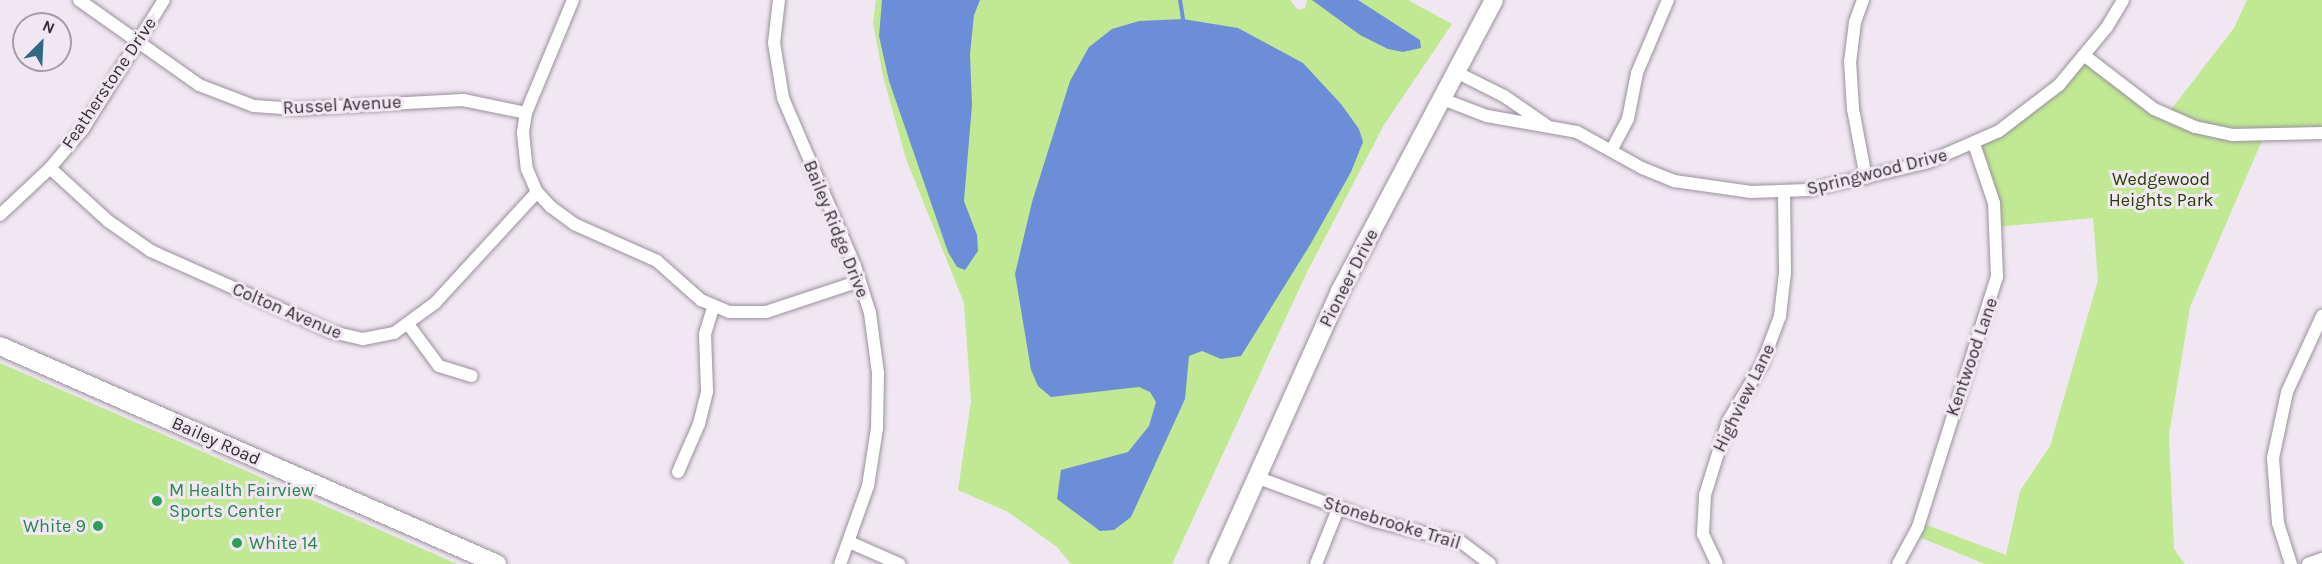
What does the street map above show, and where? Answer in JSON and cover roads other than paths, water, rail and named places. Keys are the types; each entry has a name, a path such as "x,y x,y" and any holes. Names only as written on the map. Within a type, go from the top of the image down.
{"street":[{"name":"Russel Avenue","path":"79,0 199,85 254,106 296,109 463,100 526,113"},
{"name":"Featherstone Drive","path":"0,215 50,168 83,129 164,0"},
{"path":"573,0 526,113 523,150 537,192 563,218 657,261 713,307 756,314 860,281"},
{"name":"Bailey Ridge Drive","path":"779,0 774,43 783,98 860,281 874,341 879,404 868,486 840,564"},
{"name":"Pioneer Drive","path":"1218,564 1340,291 1445,100 1494,0"},
{"path":"1612,149 1628,119 1637,74 1668,0"},
{"path":"1863,0 1855,22 1850,61 1853,108 1866,178"},
{"name":"Springwood Drive","path":"1445,100 1496,118 1577,132 1612,149 1642,168 1674,181 1751,192 1784,192 1866,178 1928,162 1974,144 2033,108 2085,56 2123,0"},
{"path":"2085,56 2143,102 2179,122 2232,135 2322,133"},
{"name":"Springwood Drive","path":"1458,73 1504,96 1546,125"},
{"name":"Kentwood Lane","path":"1898,564 1918,527 1998,277 1994,203 1974,144"},
{"name":"Colton Avenue","path":"50,168 108,221 151,251 332,332 363,339 378,338 408,324 435,303 537,192"},
{"name":"Highview Lane","path":"1718,564 1703,534 1706,495 1728,422 1762,364 1780,316 1785,273 1784,192"},
{"path":"678,472 699,424 707,391 705,334 713,307"},
{"path":"2291,564 2278,523 2273,458 2288,392 2322,316"},
{"path":"408,324 439,366 472,376"},
{"name":"Bailey Road","path":"0,346 497,564"},
{"name":"Stonebrooke Trail","path":"1256,477 1338,509 1461,542 1490,564"},
{"path":"1316,564 1338,509"},
{"path":"849,542 899,564"},
{"path":"2308,564 2322,559"}],"water":[{"path":"882,0 980,0 974,15 970,54 972,105 964,201 977,235 978,251 965,270 957,267 948,252 889,81 879,36"},
{"path":"1312,0 1358,0 1420,40 1421,48 1403,52 1388,49 1360,35"},
{"path":"1183,19 1238,28 1303,63 1341,104 1359,129 1363,142 1351,172 1310,245 1241,356 1221,359 1202,351 1189,356 1185,399 1131,517 1114,530 1100,531 1057,499 1061,470 1128,452 1149,426 1156,402 1150,392 1139,387 1051,397 1038,386 1031,370 1015,274 1032,202 1070,81 1089,47 1112,29 1139,21"}],"waterway":[{"path":"1180,0 1183,19"}],"place":[{"name":"M Health Fairview Sports Center","path":"157,501"},
{"name":"White 9","path":"98,526"},
{"name":"White 14","path":"237,543"}],"park label":[{"name":"Wedgewood Heights Park","path":"2161,190"}]}
